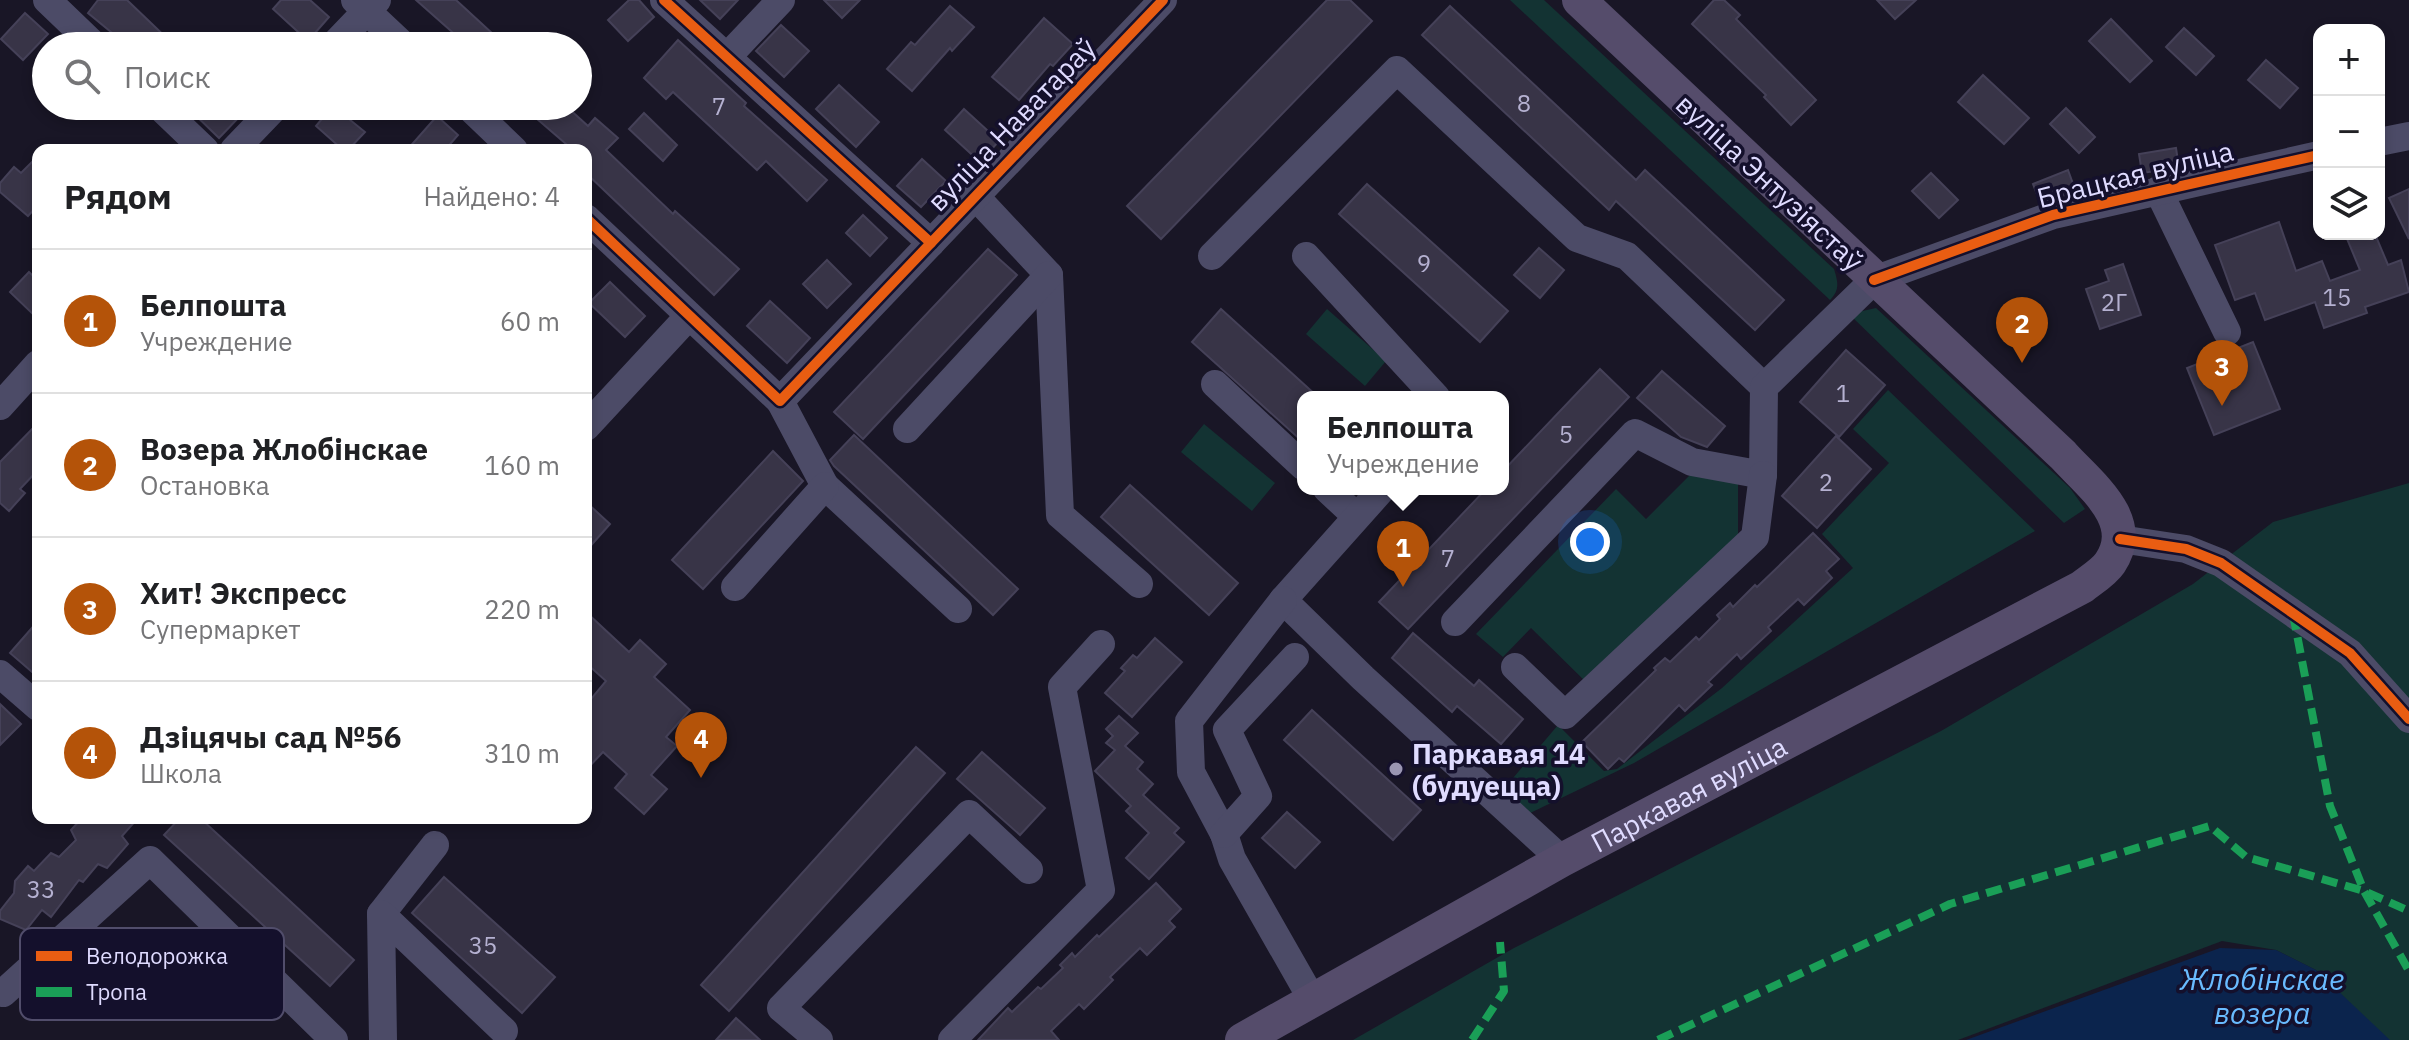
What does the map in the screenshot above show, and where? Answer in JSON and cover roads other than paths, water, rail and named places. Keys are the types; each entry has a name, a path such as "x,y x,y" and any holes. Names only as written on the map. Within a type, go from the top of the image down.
{"main road":[{"name":"вуліца Энтузіястаў","path":"1579,0 2063,455 2115,513 2120,539"},
{"name":"Паркавая вуліца","path":"1242,1040 1562,860 2082,587 2110,564 2120,539"}],"street":[{"path":"47,0 80,32"},
{"path":"664,0 931,243"},
{"path":"727,57 781,0"},
{"name":"вуліца Наватараў","path":"780,401 1163,0"},
{"path":"344,32 366,4 391,32"},
{"path":"1212,256 1397,70 1577,238 1627,256 1764,387"},
{"path":"174,120 199,144"},
{"path":"240,144 263,120"},
{"path":"483,120 508,144"},
{"path":"2385,141 2409,136"},
{"name":"Брацкая вуліца","path":"1874,280 2053,215 2313,156"},
{"path":"2158,190 2227,332"},
{"path":"976,197 1049,275 1060,515 1139,584"},
{"path":"592,224 780,401 825,486 958,609"},
{"path":"1306,256 1430,391"},
{"path":"907,429 1049,275"},
{"path":"1515,667 1565,715 1755,537 1763,475 1764,387 1874,280"},
{"path":"592,421 689,316"},
{"path":"0,406 32,371"},
{"path":"1215,384 1297,460"},
{"path":"1455,622 1635,433 1692,462 1763,475"},
{"path":"735,587 825,486"},
{"path":"1333,495 1356,516"},
{"path":"1313,1001 1232,859 1224,834 1191,772 1189,721 1283,600 1376,495"},
{"path":"2120,539 2186,549 2221,563 2350,653 2409,719"},
{"path":"1283,600 1562,860"},
{"path":"952,1040 1101,890 1062,687 1101,644"},
{"path":"1224,834 1258,796 1227,730 1295,657"},
{"path":"0,674 32,702"},
{"path":"819,1040 781,1008 969,814 1029,870"},
{"path":"383,1040 381,914 435,845"},
{"path":"75,928 150,860 220,928"},
{"path":"381,914 504,1031"},
{"path":"3,993 20,978"},
{"path":"284,991 334,1040"}],"water":[{"name":"Жлобінскае возера","path":"2220,948 2276,950 2316,970 2390,1040 1966,1040"}],"place":[{"name":"Возера Жлобінскае","path":"2022,363"},
{"name":"Хит! Экспресс","path":"2222,406"},
{"name":"Белпошта","path":"1403,587"},
{"name":"Паркавая 14 (будуецца)","path":"1396,769"},
{"name":"Дзіцячы сад №56","path":"701,778"}]}
